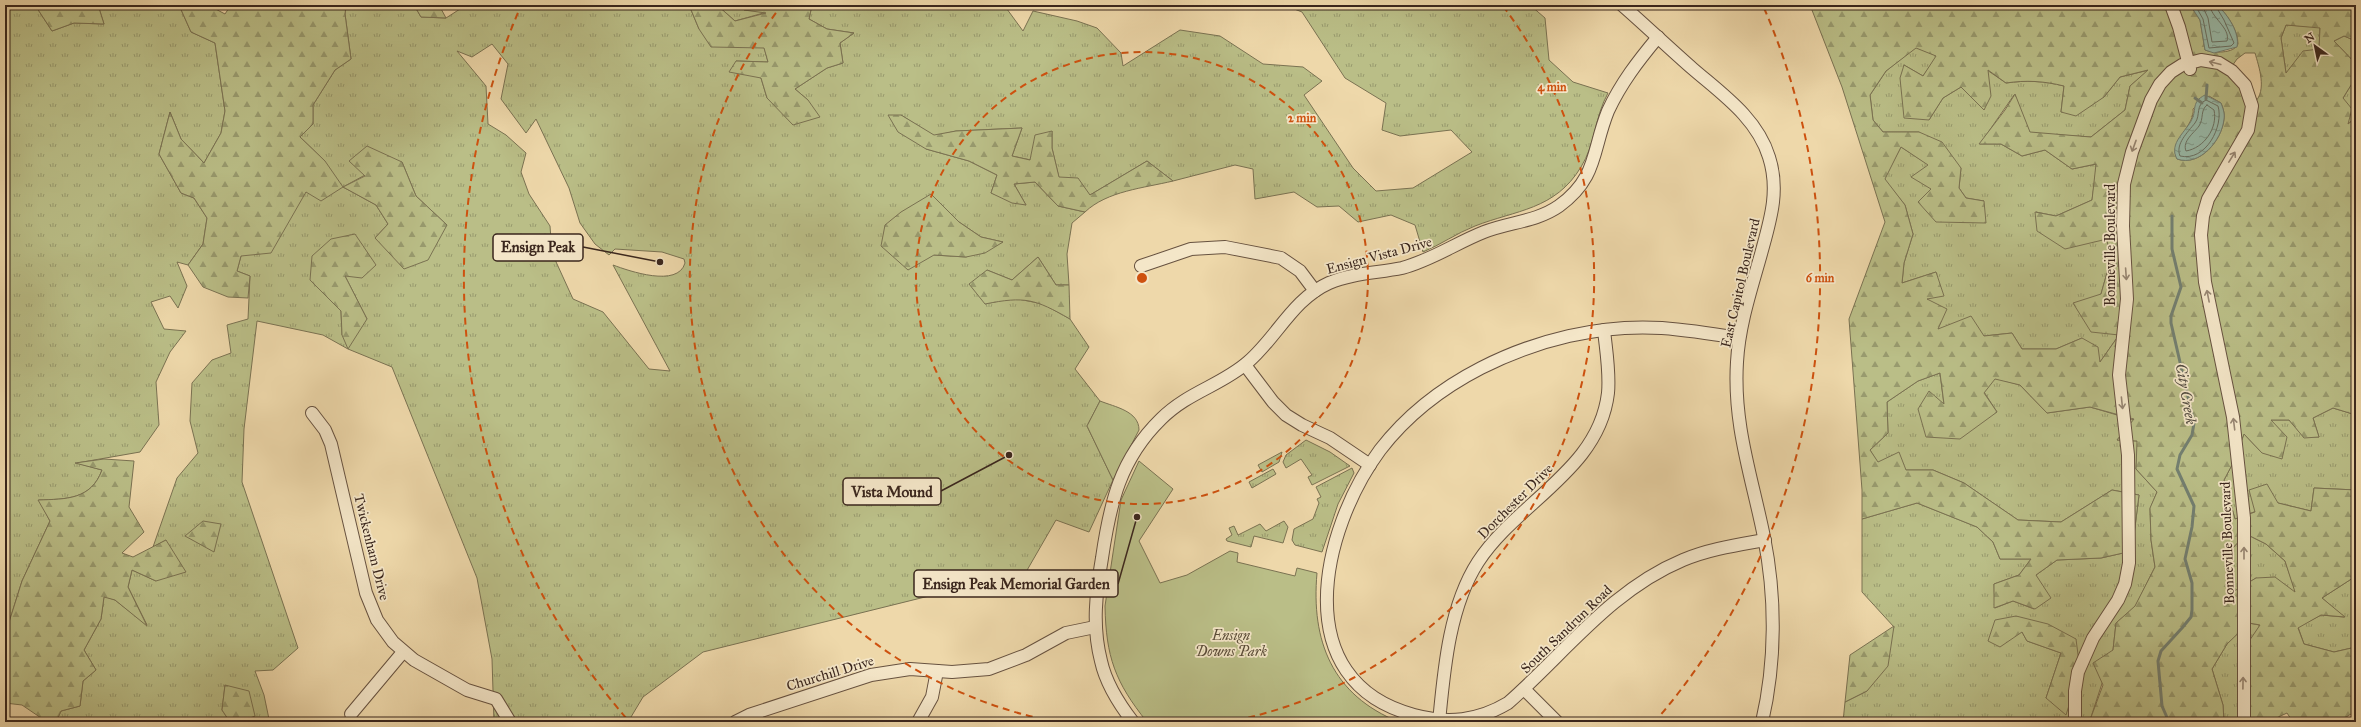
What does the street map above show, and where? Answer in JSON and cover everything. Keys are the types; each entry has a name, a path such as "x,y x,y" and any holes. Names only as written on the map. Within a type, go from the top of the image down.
{"street":[{"name":"East Capitol Boulevard","path":"1622,5 1744,114 1759,134 1770,158 1774,185 1772,212 1739,338 1736,384 1739,430 1765,540 1771,584 1772,636 1768,691 1762,722"},
{"path":"2171,5 2179,27 2189,66"},
{"name":"Ensign Vista Drive","path":"1134,722 1108,685 1101,662 1095,627 1096,590 1109,512 1118,483 1132,456 1151,429 1174,406 1194,392 1245,365 1301,302 1315,290 1340,279 1402,268 1427,260 1482,233 1533,219 1560,205 1576,190 1589,172 1594,162 1607,115 1615,96 1625,77 1658,37"},
{"name":"Bonneville Boulevard","path":"2075,722 2075,691 2078,672 2093,638 2118,600 2125,584 2129,563 2128,455 2119,375 2127,299 2123,226 2124,184 2132,152 2155,92 2171,72 2210,61 2226,66 2245,85 2252,106 2250,123 2244,138 2208,199 2203,216 2201,235 2205,282 2234,417 2244,518 2244,722"},
{"path":"1140,266 1191,249 1225,247 1281,258 1300,271 1315,290"},
{"name":"South Sandrun Road","path":"1739,338 1661,328 1604,330 1563,338 1522,350 1460,380 1422,406 1407,420 1370,465 1352,497 1339,531 1327,579 1325,603 1332,639 1342,662 1362,687 1388,706 1408,714 1439,721 1460,721 1483,716 1508,704 1595,619 1640,583 1667,567 1702,553 1765,540"},
{"name":"Dorchester Drive","path":"1439,721 1454,617 1472,573 1502,532 1579,459 1598,431 1605,411 1608,391 1604,330"},
{"path":"1245,365 1273,402 1286,416 1302,426 1330,438 1370,465"},
{"name":"Twickenham Drive","path":"312,413 325,430 331,444 371,608 383,629 403,652 467,690 496,699 510,722"},
{"name":"Churchill Drive","path":"735,722 749,715 849,680 910,668 964,672 1002,666 1026,655 1066,633 1095,627"},
{"path":"351,714 403,652"},
{"path":"918,722 932,697 937,670"},
{"path":"1524,689 1557,722"}],"green space":[{"path":"5,5 35,5 52,31 74,23 104,24 98,5 179,5 191,32 215,43 225,111 221,133 204,163 181,139 170,112 159,154 181,193 194,198 207,218 203,244 188,265 177,262 187,286 178,308 170,296 151,302 164,329 186,331 170,352 156,382 159,425 140,452 77,463 102,470 97,480 84,492 68,498 39,500 50,521 22,581 5,635 5,336 9,335 5,321"},
{"path":"35,5 98,5 104,24 74,23 52,31"},
{"path":"179,5 208,5 225,14 231,5 346,5 345,14 351,59 335,70 313,105 313,124 300,137 325,161 343,187 321,201 306,192 271,253 241,256 237,271 250,276 248,298 228,297 203,287 188,265 203,244 207,218 194,198 181,193 159,154 170,112 181,139 204,163 221,133 225,111 215,43 191,32"},
{"path":"346,5 414,5 421,17 446,18 460,9 460,5 689,5 699,29 764,47 768,62 736,61 761,78 767,98 808,100 795,89 827,68 843,63 840,43 854,33 827,29 809,19 812,5 1004,5 1023,31 1033,11 1077,21 1097,28 1121,53 1123,66 1180,30 1220,36 1263,64 1303,67 1322,81 1304,95 1353,168 1376,191 1413,188 1472,152 1451,130 1400,136 1382,130 1386,103 1345,78 1302,12 1284,5 1530,5 1545,18 1549,60 1573,82 1608,93 1600,111 1586,158 1571,181 1559,192 1534,207 1475,226 1423,252 1415,225 1391,215 1358,222 1339,206 1317,207 1294,192 1255,199 1253,169 1235,165 1173,181 1147,161 1090,195 1059,178 1052,148 1052,131 1031,160 1012,156 1022,128 956,131 934,136 901,115 926,149 969,161 997,175 991,193 1026,205 1014,184 1035,182 1058,206 1085,212 1072,223 1067,254 1069,285 1056,285 1038,257 1012,280 987,270 985,304 1013,298 1043,304 1070,319 1089,347 1075,369 1100,401 1087,426 1113,480 1089,532 1056,520 1026,572 703,652 643,697 628,722 494,722 492,659 477,578 392,367 348,349 323,335 257,321 244,429 242,482 298,648 273,670 255,671 264,695 269,719 268,722 240,722 255,716 225,685 222,710 230,722 56,722 61,711 80,706 83,681 96,670 84,650 101,619 104,596 115,600 147,625 128,587 132,570 156,581 166,540 153,547 177,478 198,453 190,421 192,383 212,360 231,353 227,325 248,319 250,276 237,271 241,256 306,192 325,161 300,137 313,124 313,105 335,70 351,59 345,14","holes":["492,44 508,64 501,99 526,133 536,119 569,188 580,223 595,244 609,255 615,249 662,252 684,259 685,263 681,271 673,275 663,276 641,274 613,265 670,371 649,369 603,312 573,299 552,253 550,226 529,194 521,172 526,153 506,135 488,124 486,86 457,51 472,57","402,162 416,196 447,225 375,238 388,224 376,205 343,187 365,175","931,194 959,222 981,237 1003,242 966,257 934,255","331,239 345,276 367,319 342,335 341,311"]},
{"path":"414,5 439,5 446,18 421,17"},
{"path":"689,5 717,5 735,21 766,13 744,10 740,5 812,5 809,19 827,29 854,33 840,43 843,63 827,68 795,89 808,100 820,117 793,125 767,98 761,78 729,72 736,61 768,62 764,48 711,47 699,29"},
{"path":"717,5 740,5 744,10 767,12 735,21"},
{"path":"1810,5 2190,5 2200,20 2205,50 2223,52 2232,50 2236,47 2238,44 2238,39 2231,23 2217,5 2356,5 2356,41 2344,36 2334,41 2356,64 2356,77 2343,98 2352,109 2348,124 2356,118 2356,415 2333,408 2313,418 2319,437 2304,438 2289,420 2271,420 2287,437 2282,459 2262,453 2244,434 2233,463 2224,480 2235,519 2255,512 2249,490 2267,484 2278,503 2311,511 2314,488 2356,490 2356,576 2322,598 2345,617 2321,615 2298,628 2304,644 2334,652 2356,647 2356,711 2338,722 2293,722 2287,713 2272,720 2273,722 2247,722 2239,656 2260,625 2249,623 2227,644 2212,669 2223,705 2224,722 2090,720 2103,685 2093,663 2113,650 2116,623 2135,606 2155,567 2151,540 2150,508 2157,492 2136,469 2137,441 2117,440 2134,419 2090,407 2047,413 2020,385 1995,379 1984,393 1997,412 1960,439 1926,437 1918,409 1929,391 1944,404 1940,373 1918,381 1887,402 1888,433 1870,450 1878,462 1899,452 1906,470 1933,470 1964,483 2018,520 2061,522 2112,490 2139,495 2132,551 2101,558 2057,560 2036,575 2051,598 2035,609 2013,601 1994,608 1994,584 2019,575 2031,559 2000,559 1993,542 1977,527 1917,503 1862,519 1862,490 1849,319 1885,222 1842,87","holes":["2286,25 2320,28 2319,49 2303,51 2286,73 2281,38","1916,48 1936,56 1923,76 1904,65 1900,78 1904,118 1929,120 1943,98 1961,87 1984,110 1991,96 1988,70 2006,83 2035,82 2064,86 2061,112 2076,116 2104,97 2120,77 2148,70 2130,86 2125,110 2091,137 2030,132 2015,94 2005,110 1979,144 2001,144 2022,156 2045,150 2072,169 2096,164 2092,200 2056,216 2035,212 2037,231 2065,249 2107,239 2110,262 2101,294 2073,303 2091,332 2119,335 2100,362 2098,347 2082,338 2056,349 2022,349 2012,333 1984,336 1971,316 1938,329 1947,309 1927,299 1944,296 1936,272 1902,283 1904,263 1913,234 1905,205 1885,179 1901,147 1928,165 1911,177 1931,189 1918,202 1936,222 1986,223 1984,201 1966,198 1959,188 1961,168 1942,142 1919,132 1883,132 1873,120 1870,95 1886,71","2245,53 2255,53 2261,78 2261,91 2255,102 2230,69 2237,59","2209,96 2221,103 2224,115 2222,127 2214,143 2201,155 2194,159 2177,159 2175,153 2176,147 2193,115 2193,109","2246,534 2266,544 2285,561 2295,592 2275,577 2256,578 2231,593 2226,555"]},
{"path":"2286,25 2320,27 2319,50 2286,73 2281,38"},
{"path":"2344,36 2356,41 2356,64 2334,41"},
{"path":"1916,47 1937,56 1923,76 1904,65 1929,120 1943,98 1961,87 1984,110 1987,70 2006,83 2035,82 2064,86 2061,112 2104,97 2120,77 2149,70 2130,86 2125,110 2091,137 2030,133 2014,95 1980,144 2001,144 2022,156 2045,150 2072,169 2097,164 2092,200 2056,216 2036,212 2107,239 2110,262 2101,294 2119,335 2100,362 2082,338 2056,349 2022,349 2012,333 1984,336 1938,329 1927,299 1936,272 1902,283 1904,263 1913,234 1905,205 1884,179 1901,147 1929,165 1931,189 1919,202 1984,201 1966,198 1959,188 1961,168 1919,132 1883,132 1873,120 1870,95 1886,71"},
{"path":"2356,77 2356,118 2347,124 2343,98"},
{"path":"888,115 901,115 934,135 956,131 1022,128 1012,156 1030,160 1035,135 1052,131 1052,148 1059,177 1078,178 1090,195 1147,161 1173,181 1126,191 1104,199 1085,212 1058,206 1035,182 1014,184 1026,205 1012,203 991,193 997,175 969,161 926,149 898,132"},
{"path":"367,146 402,162 416,196 447,225 428,260 404,269 375,238 388,224 376,205 343,187 365,176 349,161"},
{"path":"931,194 959,222 981,237 1003,242 985,253 966,257 934,255 908,270 881,246 885,225 901,212"},
{"path":"355,234 376,265 362,278 345,276 367,319 348,349 342,335 341,311 310,280 312,256 331,239"},
{"path":"1038,257 1056,285 1069,285 1070,319 1048,307 1029,301 1010,300 985,304 969,284 987,270 1012,280"},
{"path":"1940,373 1944,405 1918,409 1997,412 1984,392 1995,378 2020,385 2047,413 2090,407 2134,420 2117,440 2138,441 2136,469 2157,492 2150,509 2151,540 2155,567 2135,607 2116,623 2113,650 2090,720 2094,722 1843,722 1845,702 1867,691 1894,627 1862,592 1862,519 1917,503 1977,527 1993,542 2000,559 2031,559 2019,575 1994,584 1995,608 2013,601 2034,609 2036,575 2057,560 2101,558 2132,551 2139,495 2112,490 2061,522 2018,520 1964,483 1933,470 1906,470 1878,463 1870,450 1888,433 1887,402 1918,381","holes":["2022,632 2076,639 2046,698 2061,653 2027,641"]},
{"path":"1100,401 1131,414 1138,424 1139,430 1113,480 1087,426"},
{"path":"2333,408 2356,415 2356,490 2314,488 2311,511 2278,503 2235,519 2224,480 2233,463 2244,434 2262,453 2271,420 2289,420 2304,437 2319,437 2313,418"},
{"path":"1306,440 1330,452 1350,466 1312,485 1308,477 1312,475 1301,459 1286,468 1283,462 1286,455"},
{"path":"1282,452 1279,462 1262,472 1258,465"},
{"path":"104,459 134,461 129,507 144,532 122,553 133,557 166,540 186,572 156,581 132,570 128,587 147,626 115,600 104,597 101,619 84,650 96,670 83,681 80,706 61,711 56,722 47,722 22,705 5,703 5,635 22,581 50,521 38,500 68,498 84,492 97,480 102,470 75,463"},
{"name":"Ensign Downs Park","path":"1139,461 1173,489 1139,541 1160,583 1187,575 1230,551 1238,553 1237,562 1295,576 1297,568 1317,573 1316,598 1318,621 1323,643 1331,663 1342,681 1357,697 1376,711 1399,722 1147,722 1127,694 1114,668 1107,640 1105,606 1121,500"},
{"path":"1352,468 1354,473 1338,504 1322,552 1295,545 1292,540 1294,529 1313,519 1319,503 1317,499 1321,497 1316,487"},
{"path":"1273,469 1276,474 1252,488 1249,482"},
{"path":"203,521 221,524 214,552 185,536"},
{"path":"1284,521 1288,527 1283,543 1254,536 1251,547 1227,541 1226,539 1232,535 1229,528 1234,526 1238,535 1260,524 1266,531"},
{"path":"2246,534 2266,544 2285,561 2296,593 2256,578 2231,594 2226,555"},
{"path":"2356,576 2356,647 2334,652 2304,644 2298,627 2321,615 2344,617 2322,598"},
{"path":"2016,616 2048,624 2076,639 2080,670 2066,715 2046,698 2061,653 2027,641 2022,632 2000,647 1988,641 1995,620"},
{"path":"2248,623 2260,625 2247,722 2224,722 2223,705 2212,669 2227,644"},
{"path":"1894,626 1888,666 1867,691 1845,702 1850,655"},
{"path":"225,685 249,691 255,716 240,722 230,722 222,710"}],"water":[{"path":"2190,5 2218,6 2226,14 2235,30 2237,36 2237,47 2214,53 2205,50 2200,20"},
{"path":"2205,95 2221,103 2224,117 2219,135 2208,150 2194,159 2177,159 2175,153 2176,142 2190,124 2196,103"}],"waterway":[{"name":"City Creek","path":"2206,99 2207,85"},
{"path":"2195,98 2202,103"},
{"name":"City Creek","path":"2169,722 2162,706 2158,661 2161,651 2191,617 2192,583 2185,559 2192,527 2194,506 2177,469 2180,455 2192,435 2194,423 2171,323 2171,316 2181,287 2172,249 2172,216"}],"place":[{"name":"Ensign Peak","path":"660,262"},
{"name":"Vista Mound","path":"1009,455"},
{"name":"Ensign Peak Memorial Garden","path":"1137,517"}]}
